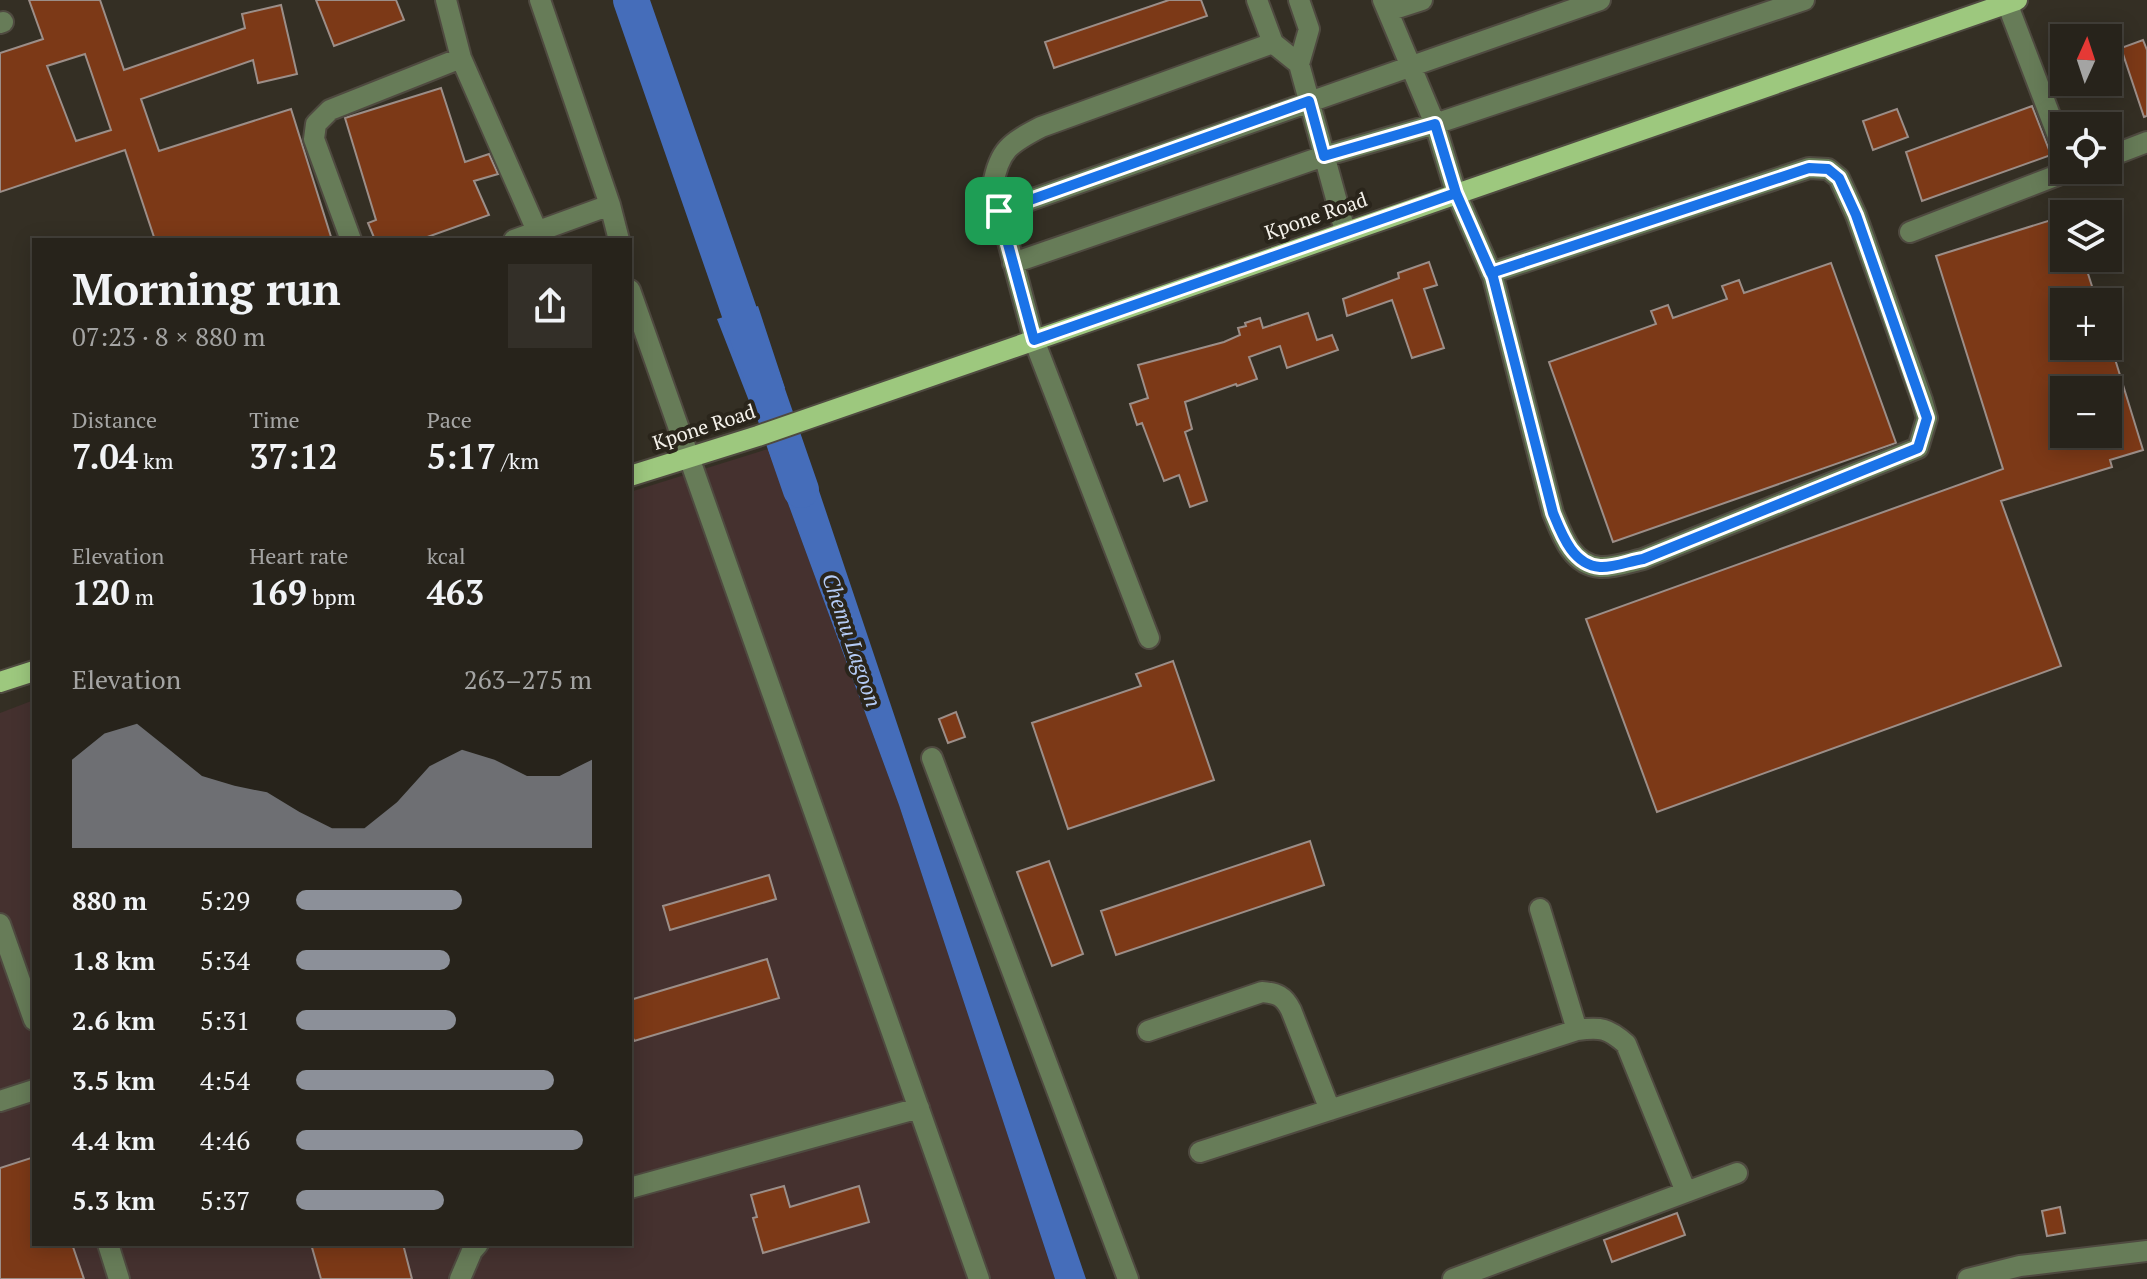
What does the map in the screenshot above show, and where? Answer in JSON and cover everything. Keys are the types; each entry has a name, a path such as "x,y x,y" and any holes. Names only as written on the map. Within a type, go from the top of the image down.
{"main road":[{"name":"Kpone Road","path":"632,475 758,436 2012,2"},
{"path":"0,682 32,672"}],"street":[{"path":"446,0 461,58 537,231"},
{"path":"540,0 618,238"},
{"path":"1257,0 1273,43 1299,64"},
{"path":"1299,0 1309,29 1299,64 1345,231"},
{"path":"1422,0 1386,6 1435,124 1456,193 1491,273 1553,513 1565,543 1585,563 1601,568 1643,559 1918,448 1927,418 1922,400 1856,215 1839,178 1828,169 1809,168 1491,273"},
{"path":"999,211 1600,0"},
{"path":"1013,263 1324,156 1435,124 1804,0"},
{"path":"2012,2 2051,112"},
{"path":"1149,638 1034,340 993,185 997,161 1013,142 1041,127 1273,43"},
{"path":"350,238 314,139 316,124 330,110 353,99 461,58"},
{"path":"2122,152 2147,142"},
{"path":"1910,232 2050,174"},
{"path":"519,238 610,205"},
{"path":"632,296 979,1279"},
{"path":"932,758 1128,1279"},
{"path":"1540,909 1577,1030"},
{"path":"0,924 32,1014"},
{"path":"1148,1031 1262,992 1275,993 1285,999 1291,1010 1330,1110"},
{"path":"1200,1152 1577,1030 1598,1027 1613,1033 1626,1044 1686,1192"},
{"path":"0,1101 32,1091"},
{"path":"632,1187 919,1108"},
{"path":"1453,1279 1737,1173"},
{"path":"109,1246 119,1279"},
{"path":"460,1279 476,1246"},
{"path":"1968,1279 2020,1266 2147,1251"}],"shaded area":[{"path":"768,449 899,805 1055,1279 0,1279 0,713 32,701 32,1246 632,1246 632,491"}],"water":[{"path":"758,306 785,388 749,401 717,319"},
{"path":"801,437 1086,1279 1055,1279 899,805 768,449"}],"building":[{"path":"29,0 100,0 124,70 245,28 242,14 281,5 297,74 258,83 253,60 141,99 159,151 291,109 331,238 154,238 125,150 0,192 0,53 43,39","holes":["85,54 111,130 76,141 47,66"]},
{"path":"316,0 396,0 404,20 334,46"},
{"path":"1169,0 1201,0 1207,16 1054,68 1045,42"},
{"path":"2143,40 2147,50 2147,116 2144,117 2122,48"},
{"path":"441,88 465,162 489,154 498,174 474,181 489,215 425,238 374,238 368,223 376,220 345,118"},
{"path":"2032,106 2050,155 1922,201 1906,152"},
{"path":"1897,109 1908,137 1873,150 1863,121"},
{"path":"2050,220 2050,272 2087,272 2093,288 2050,288 2050,360 2115,360 2120,376 2050,376 2050,448 2122,448 2122,382 2143,450 2110,460 2112,467 2001,501 2061,666 1657,812 1586,619 2003,469 1936,256"},
{"path":"1429,262 1437,285 1424,289 1444,348 1412,358 1392,300 1347,316 1343,299 1399,278 1398,273"},
{"path":"1831,263 1896,443 1613,542 1549,362 1656,324 1651,311 1668,305 1673,318 1727,299 1722,286 1739,280 1744,293"},
{"path":"1308,313 1317,340 1332,335 1338,350 1287,368 1280,346 1249,357 1257,379 1185,402 1192,429 1185,432 1207,501 1190,507 1179,475 1164,481 1142,423 1137,425 1130,404 1148,398 1138,365 1224,342 1240,335 1238,328 1246,326 1245,323 1260,318 1263,328"},
{"path":"1173,661 1214,780 1068,829 1032,723 1141,686 1136,674"},
{"path":"956,712 965,737 948,743 939,719"},
{"path":"1310,841 1324,885 1116,955 1101,911"},
{"path":"1049,861 1083,954 1052,966 1017,872"},
{"path":"769,875 776,899 670,930 663,906"},
{"path":"767,959 779,998 634,1041 632,999"},
{"path":"32,1158 32,1246 73,1246 84,1279 0,1279 0,1168"},
{"path":"784,1186 790,1207 859,1186 869,1222 763,1253 753,1218 757,1217 751,1195"},
{"path":"2060,1207 2065,1233 2047,1236 2042,1211"},
{"path":"1677,1213 1685,1235 1612,1262 1604,1240"},
{"path":"312,1246 404,1246 412,1279 321,1279"}],"waterway":[{"name":"Chemu Lagoon","path":"631,0 801,490"}],"route":[{"path":"999,211 1034,340 1456,193 1491,273 1809,168 1828,169 1839,178 1856,215 1927,418 1918,448 1643,559 1601,568 1585,563 1565,543 1553,513 1493,277 1456,193 1435,124 1324,156 1309,101 999,211"}]}
